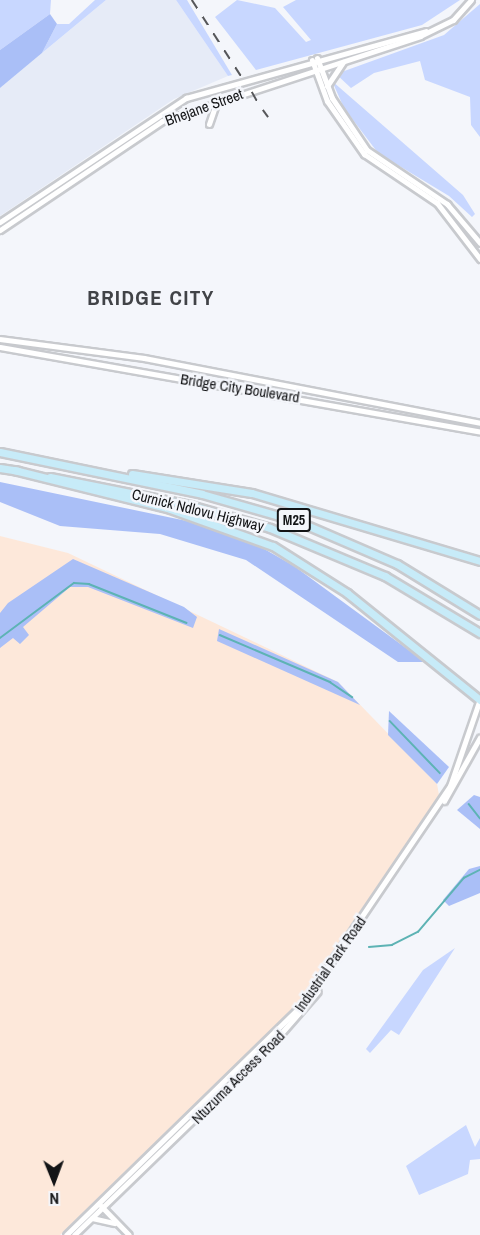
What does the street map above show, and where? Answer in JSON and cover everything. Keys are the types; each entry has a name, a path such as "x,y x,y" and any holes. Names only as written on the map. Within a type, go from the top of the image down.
{"main road":[{"name":"Curnick Ndlovu Highway","path":"0,452 90,470 297,521 397,564 480,615"},
{"name":"Curnick Ndlovu Highway","path":"0,468 169,500 270,528 385,576 480,633"},
{"path":"14,470 170,509 273,546 347,593 480,699"},
{"path":"90,470 252,494 480,561"}],"street":[{"name":"Bhejane Street","path":"0,230 162,121 431,30 453,20 471,0"},
{"name":"Bhejane Street","path":"0,222 171,105 314,59 431,30"},
{"path":"314,59 327,101 364,154 437,203 480,259"},
{"path":"327,86 344,61"},
{"path":"317,68 367,150 447,204 480,243"},
{"path":"209,124 219,100"},
{"name":"Bridge City Boulevard","path":"0,339 144,358 480,423"},
{"name":"Bridge City Boulevard","path":"0,346 480,432"},
{"name":"Industrial Park Road","path":"74,1235 286,1023 322,979 450,786 480,699"},
{"name":"Ntuzuma Access Road","path":"144,1169 309,1003 455,786 480,737"},
{"name":"Industrial Park Road","path":"66,1235 144,1169"},
{"path":"101,1207 129,1235"},
{"path":"92,1218 119,1225"}],"shaded area":[{"path":"0,0 51,0 50,14 0,50"},
{"path":"95,0 106,0 42,53 57,24 69,24"},
{"path":"106,0 176,0 228,76 174,99 0,216 0,88"},
{"path":"176,0 187,0 232,75 228,76"},
{"path":"237,0 275,8 306,42 311,40 283,7 296,0 460,0 422,25 256,70 215,17"},
{"path":"480,4 480,137 471,125 470,97 425,80 420,61 374,73 351,88 336,74 444,35"},
{"path":"50,14 57,24 42,53 0,88 0,50"},
{"path":"332,81 463,195 475,214 472,217 449,196 378,153 344,108"},
{"path":"0,482 187,521 259,546 294,566 425,662 398,662 246,560 160,534 60,526 0,502"},
{"path":"0,536 68,553 338,682 437,784 439,795 292,1012 60,1235 0,1235"},
{"path":"73,559 184,607 197,617 193,628 88,587 70,587 23,627 29,635 20,644 13,638 0,648 0,613 8,603"},
{"path":"219,629 338,682 360,705 217,641"},
{"path":"389,711 449,767 437,784 388,735"},
{"path":"474,795 480,797 480,829 457,810"},
{"path":"480,866 480,893 449,906 443,900 469,869"},
{"path":"455,948 399,1035 391,1030 370,1053 366,1049 423,970"},
{"path":"466,1125 475,1147 480,1138 480,1159 470,1160 468,1174 419,1195 406,1166"}],"waterway":[{"path":"0,638 74,583 89,584 187,623"},
{"path":"220,635 330,682 352,697"},
{"path":"390,721 440,773"},
{"path":"469,804 480,818"},
{"path":"369,947 392,945 418,932 464,878 480,870"}],"railway":[{"path":"192,0 243,79"},
{"path":"252,92 258,103"},
{"path":"263,110 268,117"}],"district":[{"name":"BRIDGE CITY","path":"151,298"}]}
